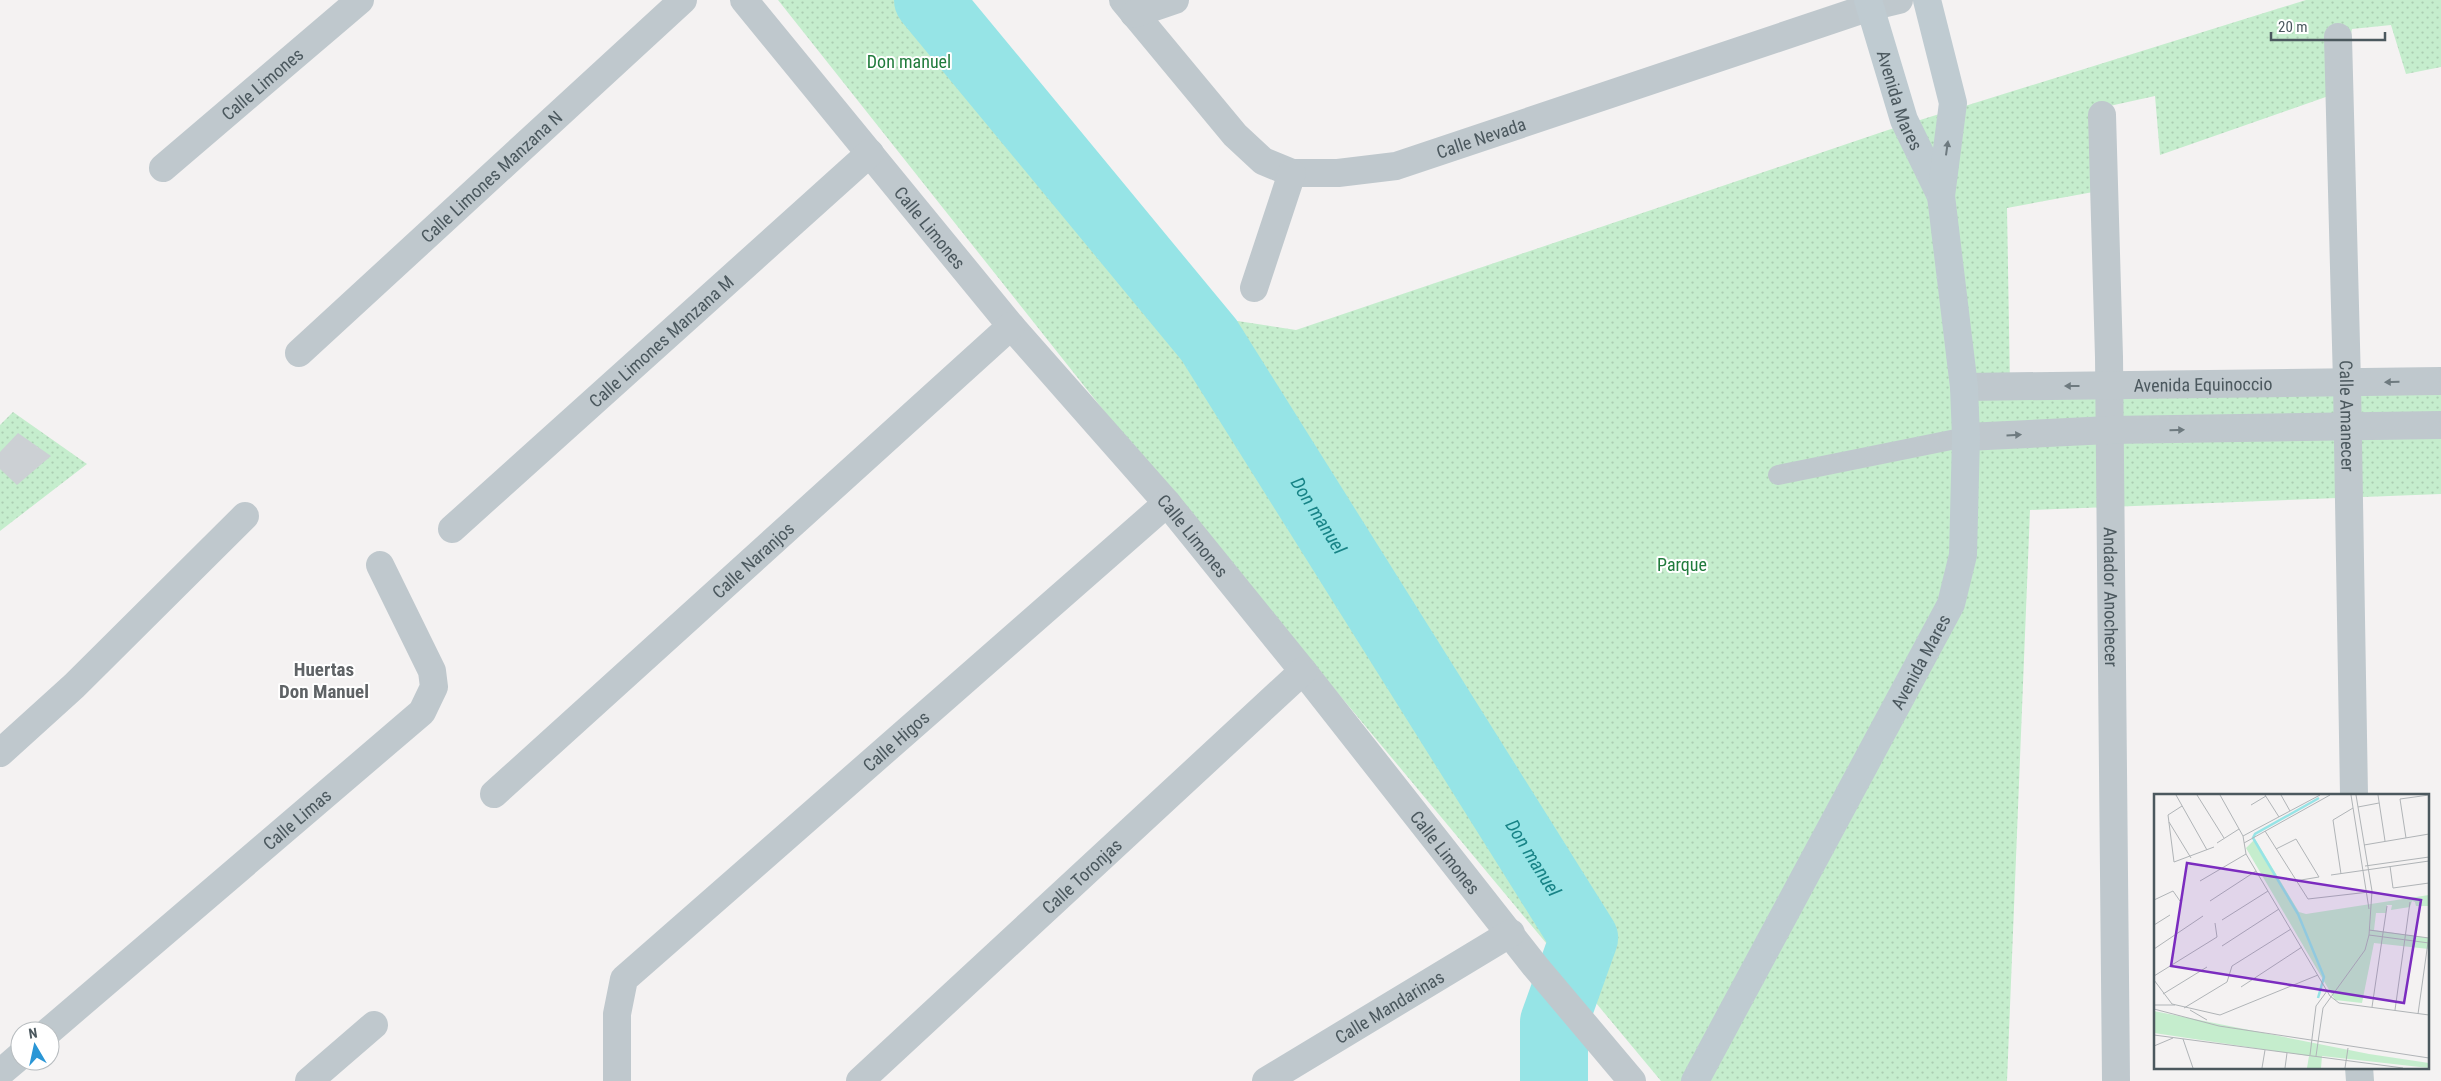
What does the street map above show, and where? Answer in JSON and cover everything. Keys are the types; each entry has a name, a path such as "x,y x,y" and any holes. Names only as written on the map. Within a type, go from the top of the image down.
{"main road":[{"name":"Avenida Mares","path":"1695,1081 1951,604 1963,555 1966,437 1964,387 1941,196 1953,103 1927,0"},
{"name":"Avenida Mares","path":"1869,4 1904,120 1941,196"}],"street":[{"name":"Calle Limones","path":"163,168 360,0"},
{"name":"Calle Limones Manzana N","path":"299,353 683,0"},
{"name":"Calle Limones","path":"744,0 1011,326 1167,503 1303,671 1536,966 1632,1081"},
{"path":"1129,7 1175,0"},
{"name":"Calle Nevada","path":"1129,7 1235,135 1263,160 1292,173 1338,173 1396,166 1869,4 1899,0"},
{"name":"Calle Amanecer","path":"2338,37 2347,382 2354,794"},
{"name":"Andador Anochecer","path":"2102,115 2109,386 2116,1081"},
{"name":"Calle Limones Manzana M","path":"452,529 870,153"},
{"path":"1254,288 1292,173"},
{"name":"Calle Naranjos","path":"494,794 1011,326"},
{"name":"Avenida Equinoccio","path":"1964,387 2441,381"},
{"path":"1966,437 2109,430 2441,425"},
{"name":"Calle Higos","path":"617,1081 617,1014 624,979 1167,503"},
{"path":"0,753 74,686 245,516"},
{"name":"Calle Limas","path":"60,1022 422,712 434,687 432,671 380,565"},
{"name":"Calle Toronjas","path":"860,1081 1303,671"},
{"name":"Calle Mandarinas","path":"1266,1081 1511,933"},
{"path":"309,1081 374,1025"},
{"path":"0,1073 10,1064"},
{"path":"2359,1068 2360,1081"}],"lane":[{"path":"1778,475 1966,437"}],"green space":[{"name":"Parque","path":"778,0 943,0 1218,318 1296,330 1888,130 2306,0 2441,0 2441,67 2406,74 2391,25 2352,29 2340,92 2160,155 2155,96 2105,107 2104,190 2007,208 2010,386 2441,375 2441,494 2030,510 2007,1081 1661,1081 1127,440"},
{"path":"13,412 87,464 0,531 0,425"}],"building":[{"path":"18,433 51,456 17,485 0,469 0,452"}],"waterway":[{"name":"Don manuel","path":"928,0 1209,340 1584,938 1554,1022 1554,1081"}],"district":[{"name":"Huertas Don Manuel","path":"324,680"}]}
